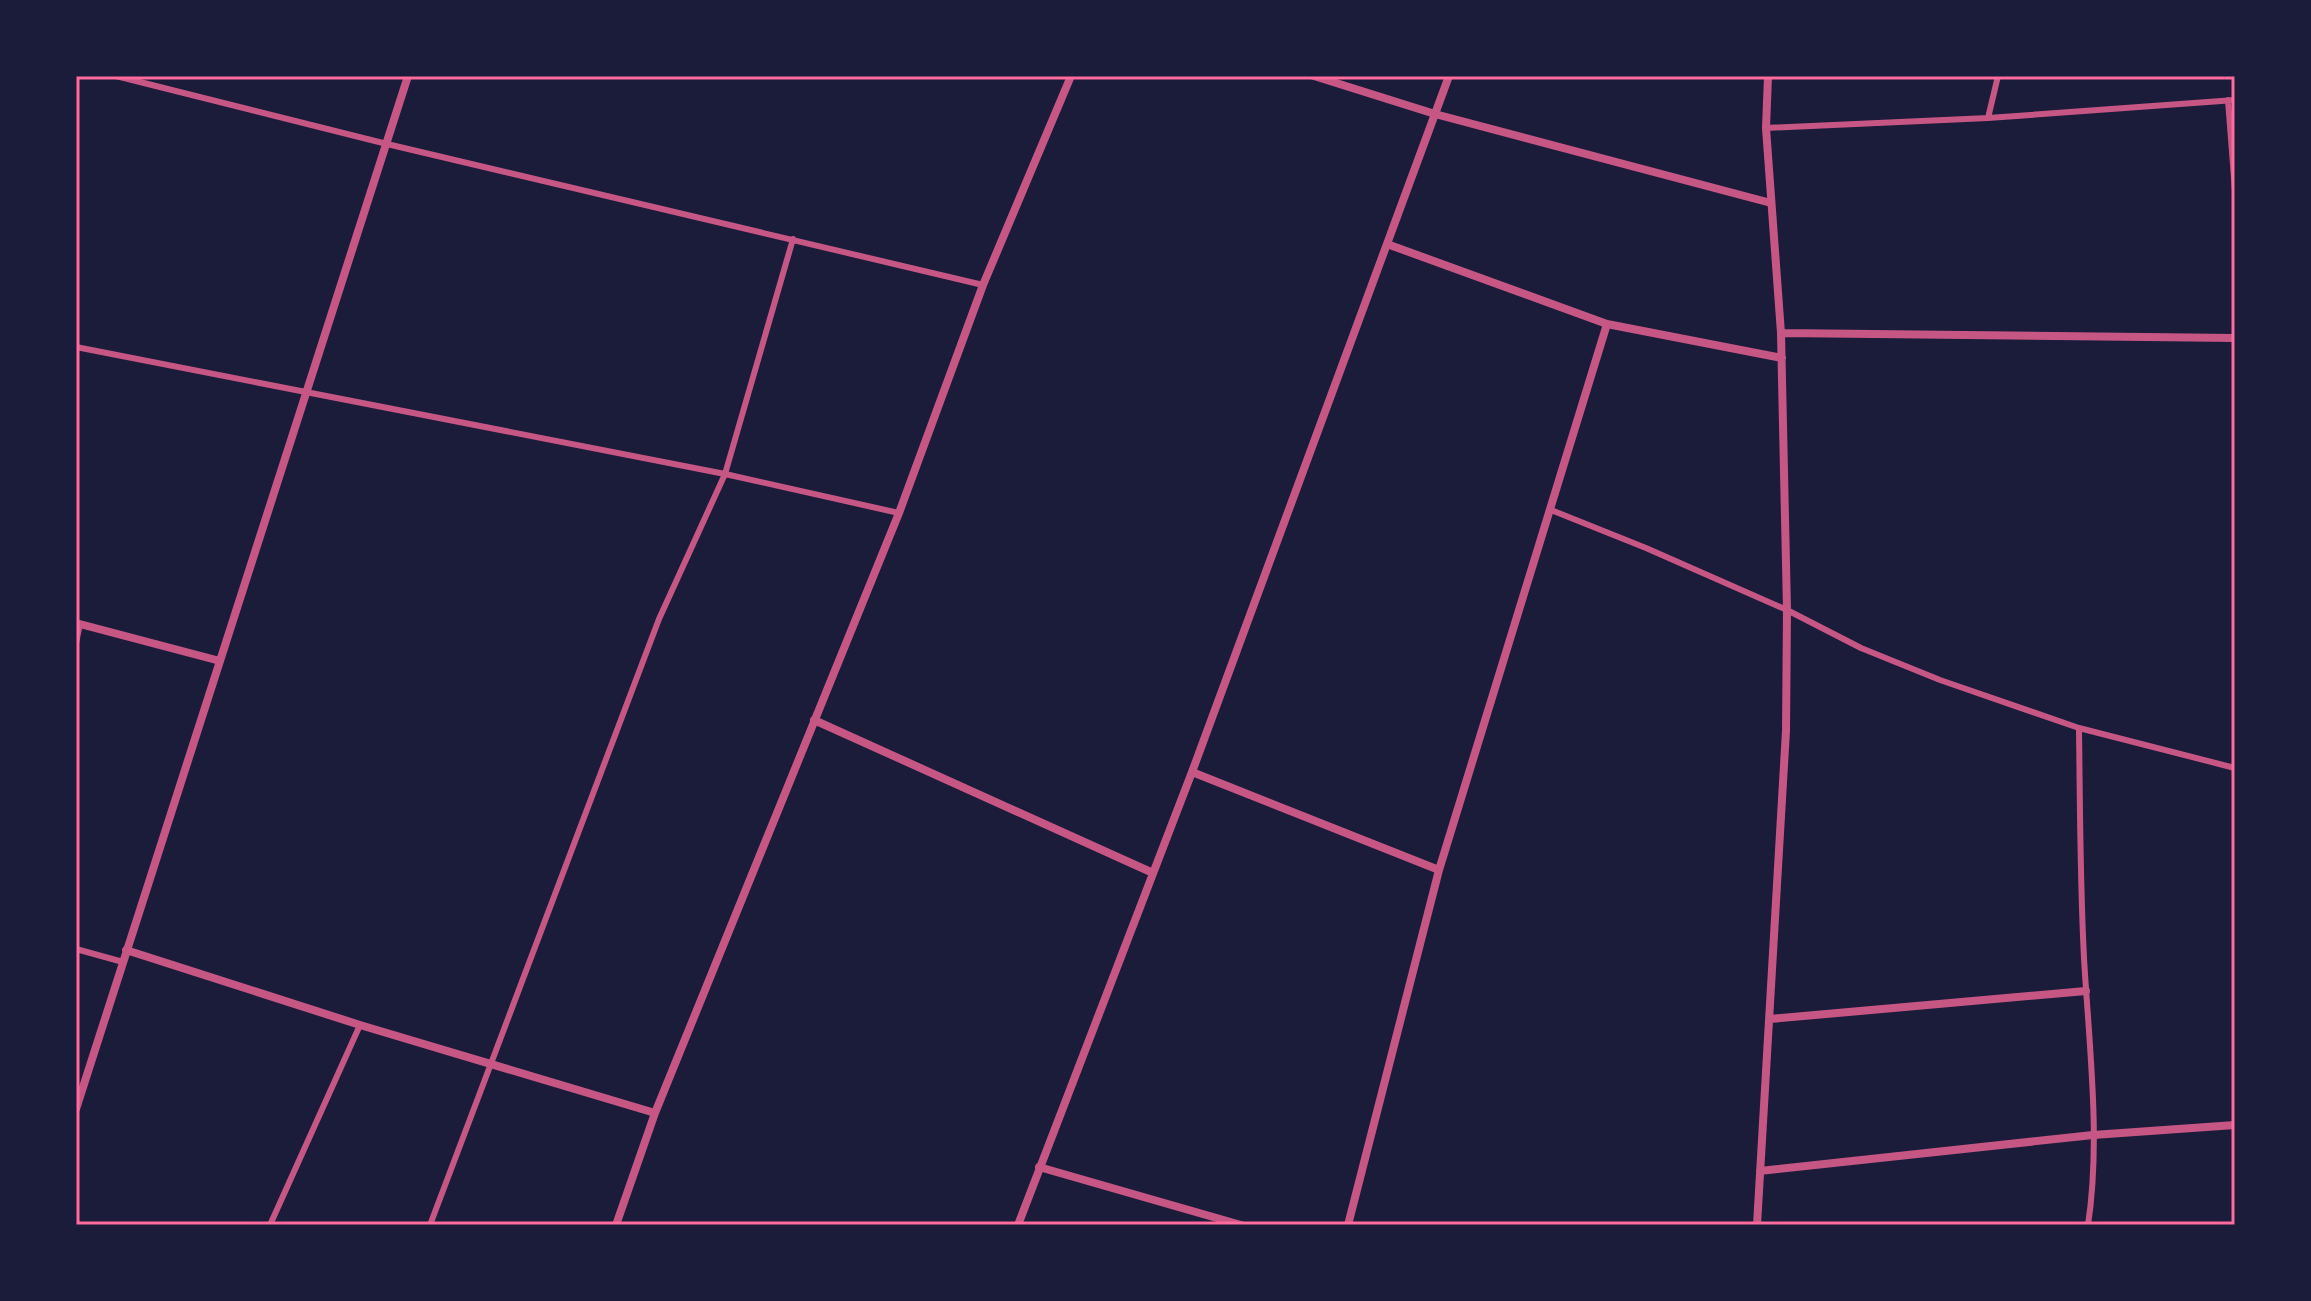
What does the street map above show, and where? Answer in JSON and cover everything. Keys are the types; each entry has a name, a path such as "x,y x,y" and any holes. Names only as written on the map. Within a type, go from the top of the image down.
{"street":[{"path":"76,1109 408,76"},
{"path":"616,1225 655,1113 899,513 983,285 1071,76"},
{"path":"1314,76 1435,114 1771,203"},
{"path":"1018,1225 1192,772 1449,76"},
{"path":"1757,1225 1786,731 1782,358 1766,128 1768,76"},
{"path":"1387,244 1607,324 1782,358"},
{"path":"1348,1225 1439,870 1607,324"},
{"path":"1781,333 2235,338"},
{"path":"78,624 220,661"},
{"path":"814,720 1153,873"},
{"path":"1192,772 1439,870"},
{"path":"126,950 360,1025 655,1113"},
{"path":"1770,1019 2086,991"},
{"path":"1760,1171 2093,1135 2235,1125"},
{"path":"1039,1167 1241,1225"}],"lane":[{"path":"116,76 387,144 983,285"},
{"path":"1988,118 1998,76"},
{"path":"1766,128 1988,118 2232,100 2235,191"},
{"path":"430,1225 659,619 725,474 793,239"},
{"path":"76,347 725,474 899,513"},
{"path":"1551,510 1787,610 1900,664 2079,728 2235,768"},
{"path":"76,643 78,624"},
{"path":"2079,728 2093,1135 2092,1198 2088,1225"},
{"path":"76,949 123,962"},
{"path":"270,1225 360,1025"}]}
